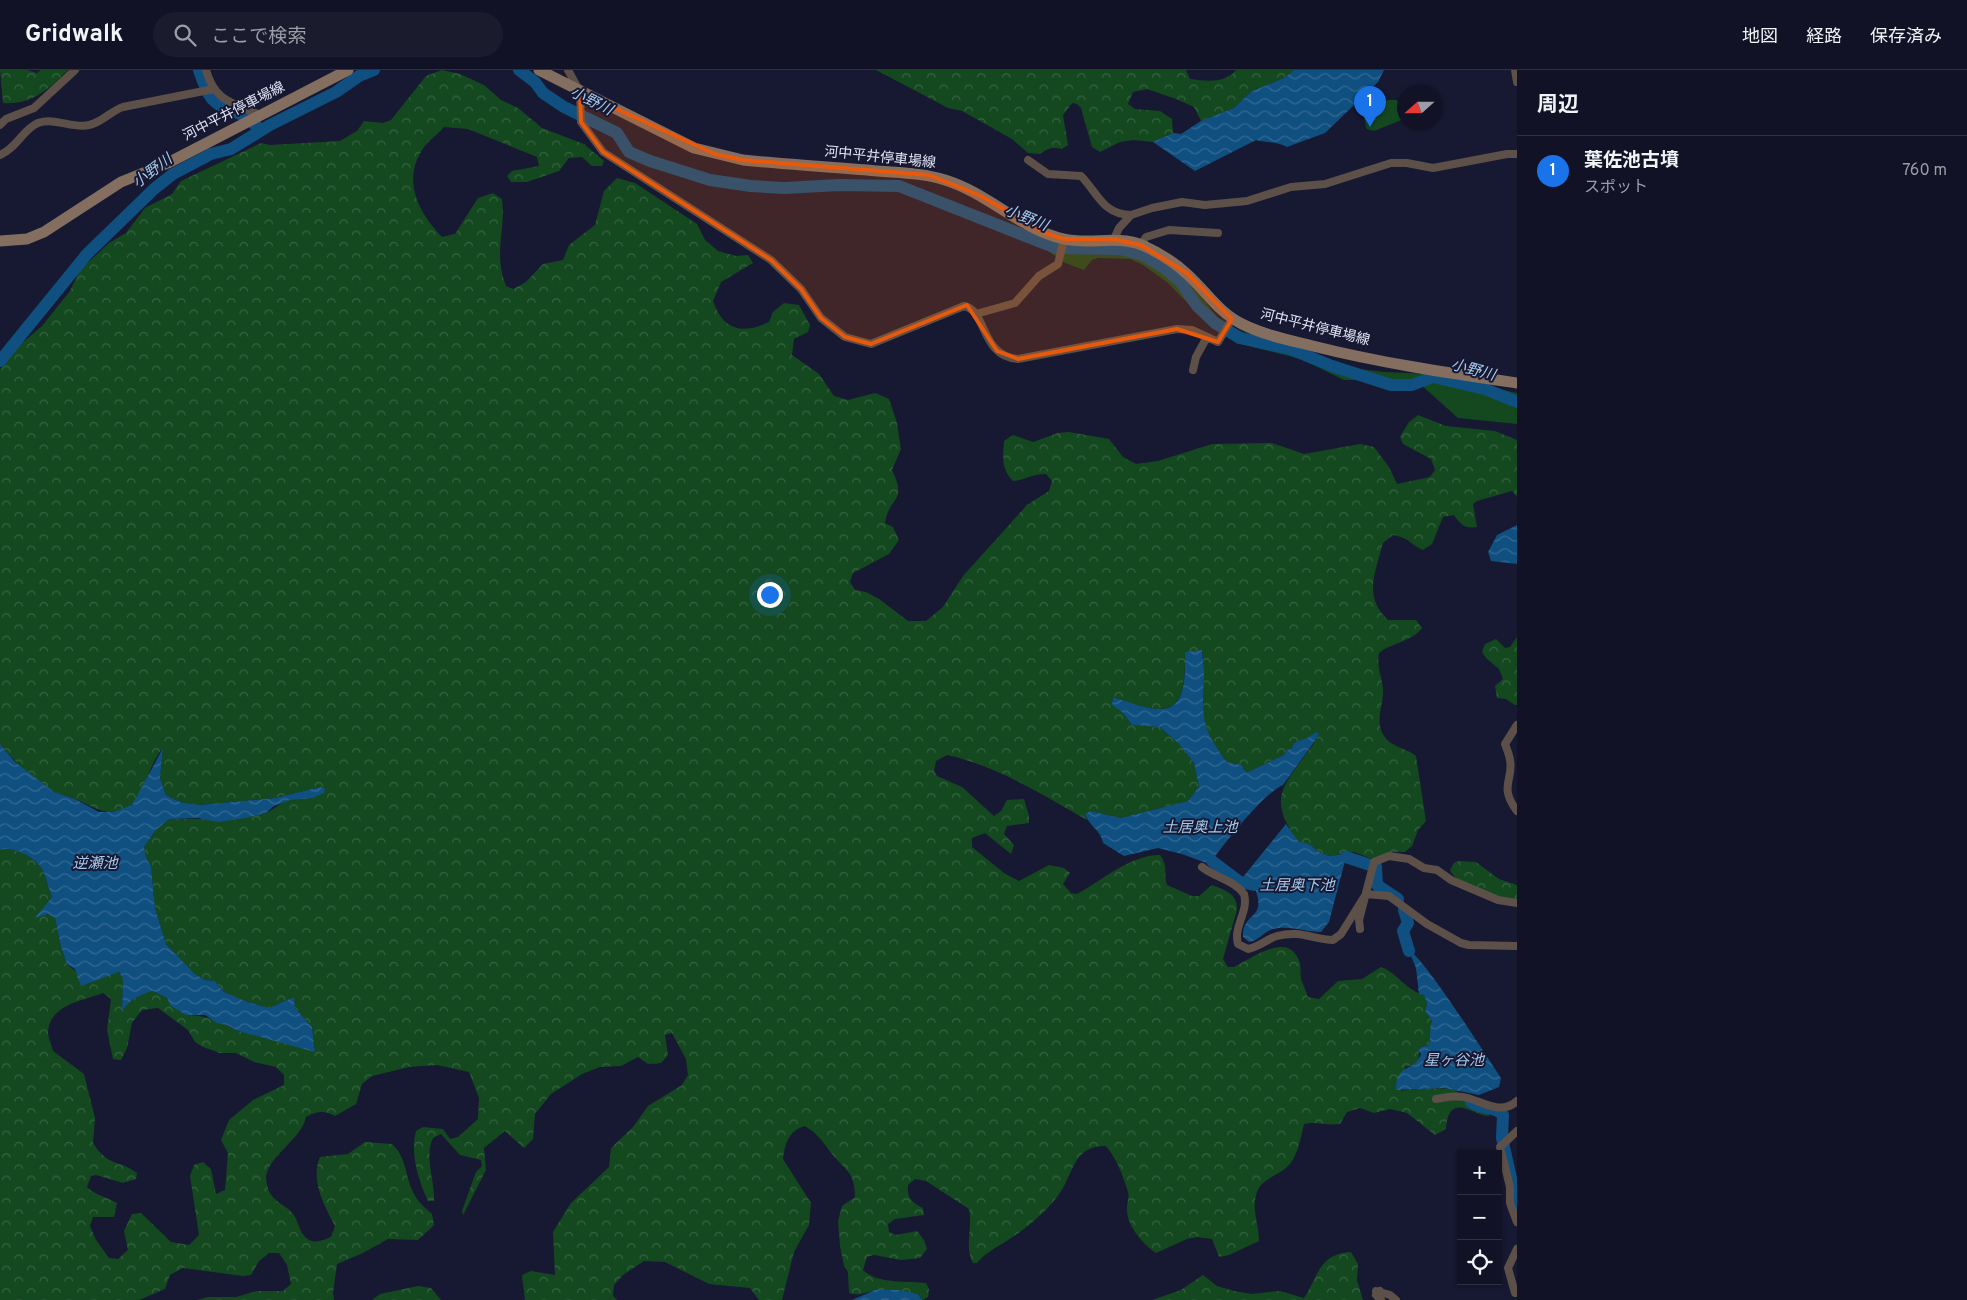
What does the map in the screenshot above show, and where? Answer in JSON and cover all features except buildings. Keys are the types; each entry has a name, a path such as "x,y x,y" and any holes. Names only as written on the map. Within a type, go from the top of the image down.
{"main road":[{"name":"河中平井停車場線","path":"0,242 27,239 44,232 113,186 168,162 348,70"},
{"name":"河中平井停車場線","path":"539,70 580,94 640,119 694,148 743,160 930,175 948,180 979,194 1027,224 1064,241 1114,240 1141,245 1167,258 1187,273 1216,307 1231,321 1272,335 1333,351 1434,371 1517,383"}],"street":[{"path":"0,124 6,119 37,106 75,70"},
{"path":"206,70 209,90"},
{"path":"1515,70 1517,82"},
{"path":"571,72 580,94 581,122 603,152 724,232 771,260 801,289 821,318 846,337 871,344 964,306 976,314 996,351 1012,358 1177,329 1192,330 1218,342 1231,321"},
{"path":"0,155 16,146 29,129 37,123 46,121 88,126 112,111 123,107 209,90 254,117"},
{"path":"1028,160 1048,174 1081,176 1106,207 1117,213 1131,215 1182,202 1206,205 1247,201 1291,187 1325,184 1391,163 1407,163 1433,168 1507,154 1517,154"},
{"path":"1114,240 1119,228 1131,215"},
{"path":"1141,245 1146,237 1169,230 1218,232"},
{"path":"976,314 1015,303 1039,276 1056,266 1060,261 1064,241"},
{"path":"1192,370 1206,337"},
{"path":"1517,724 1505,744 1514,760 1506,786 1513,806 1517,811"},
{"path":"1360,930 1359,920 1373,866 1389,856 1409,859 1424,868 1437,870 1451,880 1498,900 1517,902"},
{"path":"1202,867 1211,874 1233,883 1244,894 1245,911 1236,932 1236,938 1238,944 1248,949 1275,936 1291,933 1333,940 1341,934 1366,894"},
{"path":"1366,894 1389,896 1427,924 1461,943 1469,945 1517,946"},
{"path":"1436,1098 1457,1096 1468,1098 1483,1106 1504,1108 1517,1101"},
{"path":"1517,1131 1500,1147 1510,1187 1510,1203 1517,1222"},
{"path":"1517,1249 1508,1268 1515,1292 1517,1293"},
{"path":"1381,1300 1376,1295 1378,1291 1396,1300"}],"highlighted area":[{"path":"580,92 715,154 743,160 929,175 979,195 1048,234 1064,239 1114,239 1141,245 1187,273 1232,319 1218,342 1177,329 1018,359 997,351 967,305 871,344 845,337 821,318 801,289 771,260 603,152 581,122"}],"green space":[{"path":"0,70 27,70 37,73 41,70 68,70 39,94 23,101 3,103"},
{"path":"442,70 460,74 484,85 501,100 518,108 542,128 584,144 604,161 602,166 592,166 582,157 569,158 559,171 527,182 511,182 507,176 512,171 539,166 537,157 468,129 444,127 424,147 416,162 413,185 420,207 426,218 442,237 455,234 478,198 493,193 502,199 500,263 506,286 513,289 526,282 543,264 563,260 569,245 595,225 604,191 617,178 635,183 697,224 705,240 718,251 736,256 748,255 753,263 721,282 713,301 717,311 728,324 742,329 759,326 769,322 773,312 784,303 799,305 810,325 808,332 794,339 792,355 819,374 834,396 848,400 875,393 889,399 897,423 901,449 892,470 898,494 887,514 885,523 893,527 899,540 889,554 853,573 850,582 855,590 866,592 879,599 908,621 926,621 943,607 963,576 1027,505 1049,491 1052,481 1046,474 1013,481 1006,472 1003,452 1004,441 1013,435 1033,442 1058,433 1069,432 1109,439 1123,457 1136,464 1158,461 1212,444 1272,443 1304,454 1360,444 1374,447 1389,467 1397,484 1430,477 1435,470 1431,459 1403,444 1400,437 1409,422 1418,415 1446,426 1495,431 1517,440 1517,497 1512,491 1477,501 1473,504 1477,527 1464,526 1454,515 1443,517 1432,544 1423,550 1406,539 1393,535 1383,543 1374,575 1373,593 1380,611 1388,620 1416,620 1422,628 1408,639 1379,653 1378,659 1383,689 1379,721 1381,731 1391,743 1416,756 1426,821 1418,830 1412,846 1405,852 1394,852 1372,859 1354,852 1329,856 1317,851 1311,845 1298,842 1284,816 1281,796 1289,777 1319,734 1316,732 1310,737 1294,743 1292,748 1287,750 1284,755 1248,772 1244,770 1242,765 1227,762 1210,740 1203,718 1204,666 1202,650 1185,653 1182,691 1177,701 1170,707 1160,709 1147,708 1113,697 1112,705 1123,713 1132,725 1160,727 1179,744 1194,763 1199,787 1188,801 1121,818 1090,811 1085,814 1087,820 1019,782 966,760 947,755 936,761 934,771 937,776 962,787 994,816 1001,811 1007,800 1024,799 1029,823 1007,826 1004,834 1014,845 1011,854 985,833 972,838 972,847 1004,873 1019,881 1049,865 1064,868 1070,873 1063,884 1071,893 1077,894 1127,864 1149,856 1160,855 1165,867 1167,885 1192,896 1199,896 1212,885 1233,896 1237,910 1223,959 1228,967 1234,967 1270,949 1288,948 1295,953 1300,963 1301,979 1308,997 1319,999 1338,981 1362,979 1381,967 1392,973 1417,993 1424,995 1427,1004 1425,1011 1432,1021 1429,1045 1420,1047 1415,1064 1405,1067 1401,1091 1430,1088 1452,1089 1475,1106 1490,1111 1489,1116 1457,1108 1448,1117 1446,1129 1435,1135 1407,1113 1390,1109 1374,1113 1360,1108 1347,1112 1340,1124 1304,1124 1293,1159 1283,1170 1262,1184 1257,1192 1255,1210 1259,1241 1229,1255 1219,1257 1212,1239 1197,1237 1187,1239 1156,1253 1146,1245 1137,1235 1128,1218 1128,1192 1122,1174 1106,1146 1095,1147 1080,1156 1063,1188 1046,1210 1012,1238 986,1254 977,1263 973,1263 970,1257 969,1209 926,1181 915,1179 908,1185 908,1193 915,1204 923,1208 924,1215 895,1219 888,1224 889,1232 896,1235 917,1231 924,1240 927,1249 920,1258 901,1260 874,1255 867,1257 863,1270 876,1278 884,1280 926,1283 929,1289 928,1297 923,1300 918,1294 892,1291 873,1291 861,1294 849,1293 848,1272 844,1266 840,1246 838,1221 842,1206 855,1197 855,1189 849,1172 820,1138 805,1126 795,1131 788,1139 783,1159 811,1203 809,1225 794,1252 782,1300 759,1300 750,1288 709,1284 665,1262 644,1261 623,1275 614,1285 613,1296 617,1300 525,1300 522,1275 531,1271 555,1275 553,1232 571,1203 609,1167 611,1148 633,1127 648,1106 682,1085 688,1075 686,1059 672,1033 665,1035 668,1055 661,1063 648,1064 638,1057 621,1066 600,1067 582,1074 551,1094 535,1114 533,1139 524,1148 505,1131 484,1148 486,1170 463,1215 462,1211 476,1172 482,1166 481,1160 460,1155 441,1134 433,1138 429,1153 434,1201 428,1201 418,1175 414,1140 416,1131 423,1127 443,1129 450,1139 458,1137 478,1119 479,1098 469,1072 437,1065 409,1067 372,1076 362,1084 356,1104 335,1116 320,1112 306,1117 298,1133 268,1169 266,1177 270,1193 293,1214 302,1233 308,1239 317,1242 331,1237 335,1226 317,1183 317,1166 320,1157 348,1154 365,1142 392,1144 397,1149 403,1160 414,1194 420,1203 432,1214 434,1225 418,1240 388,1239 363,1253 337,1264 333,1293 334,1300 197,1300 208,1297 236,1297 257,1291 283,1291 291,1284 287,1265 279,1253 269,1253 259,1261 251,1275 243,1276 183,1268 170,1275 165,1289 139,1300 0,1300 0,850 10,849 22,853 40,866 52,897 37,917 48,914 55,918 61,947 67,964 90,983 98,978 119,972 123,979 122,1010 135,998 153,991 167,998 186,1015 207,1018 238,1031 315,1051 312,1027 295,1008 294,997 269,1008 248,1002 224,992 215,981 205,980 195,974 166,944 155,908 151,868 144,847 155,831 169,819 230,819 254,816 268,812 289,800 311,797 325,788 320,787 275,798 199,805 180,802 166,795 160,778 163,748 154,761 136,801 125,810 110,812 96,809 46,788 24,771 0,744 0,369 20,345 42,326 70,291 80,270 109,243 126,233 145,208 172,194 181,181 261,143 270,145 340,141 357,131 364,121 383,123 391,120 426,76","holes":["103,993 111,999 107,1030 113,1059 121,1060 127,1048 132,1023 142,1010 158,1008 188,1030 195,1042 203,1047 220,1053 236,1053 254,1062 276,1067 284,1075 284,1085 253,1100 229,1120 221,1140 228,1153 225,1190 216,1194 211,1169 203,1162 194,1165 190,1176 199,1235 189,1245 171,1242 141,1213 132,1214 124,1231 128,1250 118,1259 109,1258 96,1240 90,1226 93,1217 114,1217 117,1203 87,1187 91,1176 96,1175 123,1183 136,1179 137,1173 109,1160 93,1143 95,1118 84,1074 53,1051 48,1032 50,1023 61,1009 77,1001"]},
{"path":"876,70 1186,70 1190,79 1209,81 1226,78 1236,70 1294,70 1284,78 1252,91 1234,108 1201,121 1194,107 1176,99 1147,89 1133,92 1128,104 1135,109 1160,111 1172,119 1173,133 1153,142 1133,140 1120,142 1100,152 1092,147 1081,108 1077,104 1072,103 1063,115 1068,145 1062,149 1048,149 1040,154 1028,153 1012,139 962,111 948,108"},
{"path":"1388,100 1397,101 1397,122 1374,131 1367,129 1365,118 1369,110 1377,104"},
{"path":"1032,239 1071,244 1103,244 1132,247 1146,252 1169,265 1191,284 1218,318 1239,331 1295,346 1342,367 1384,372 1433,374 1517,393 1517,424 1458,418 1420,384 1401,387 1380,385 1367,380 1344,380 1301,359 1236,343 1205,321 1168,283 1143,265 1130,259 1098,258 1092,260 1084,270 1063,262"},
{"path":"1517,637 1517,705 1515,705 1506,699 1497,698 1495,686 1503,679 1499,669 1482,652 1485,644 1496,639 1505,648 1510,647"},
{"path":"1459,861 1476,862 1499,879 1517,885 1517,899 1491,894 1460,881 1450,870 1454,863"},
{"path":"1351,1252 1358,1264 1357,1280 1363,1300 1152,1300 1181,1290 1203,1275 1217,1286 1234,1291 1251,1294 1280,1291 1304,1298 1326,1261 1340,1254"},
{"path":"418,1286 431,1288 441,1300 372,1300 380,1294"}],"water":[{"path":"1294,70 1384,70 1378,82 1325,133 1287,147 1256,140 1195,171 1153,142 1173,133 1181,134 1201,121 1234,108 1252,91 1284,78"},
{"path":"1517,525 1517,564 1491,561 1488,552 1497,535"},
{"name":"土居奥上池","path":"1202,650 1204,718 1211,738 1227,762 1242,765 1244,770 1248,772 1284,755 1287,750 1292,748 1294,743 1316,732 1319,734 1283,785 1274,790 1254,809 1209,864 1158,848 1124,856 1103,843 1100,835 1085,814 1090,811 1121,818 1188,801 1199,787 1194,763 1179,744 1160,727 1132,725 1123,713 1112,705 1113,697 1147,708 1160,709 1170,707 1177,701 1182,690 1185,674 1185,652"},
{"name":"逆瀬池","path":"0,744 15,762 54,792 75,799 99,812 114,812 132,805 163,748 160,778 166,795 180,802 199,805 275,798 320,787 325,788 324,793 313,798 290,800 274,806 266,813 245,818 218,822 198,818 169,819 155,831 144,847 151,867 155,908 166,944 195,974 205,980 215,981 224,992 248,1002 269,1008 294,997 295,1008 312,1027 315,1052 238,1031 227,1025 217,1023 205,1015 186,1015 171,1006 167,998 153,991 135,998 122,1011 123,979 119,972 81,986 75,969 67,964 61,947 55,918 48,914 35,918 52,897 42,869 36,862 22,853 10,849 0,850"},
{"name":"土居奥下池","path":"1286,824 1298,841 1311,845 1317,851 1329,856 1345,854 1346,857 1329,922 1321,932 1279,928 1270,930 1256,940 1249,942 1243,937 1244,928 1257,909 1258,903 1257,893 1251,880 1243,877"},
{"name":"星ヶ谷池","path":"1409,951 1427,969 1470,1030 1501,1078 1499,1087 1479,1095 1444,1088 1396,1090 1399,1075 1418,1060 1421,1054 1418,1050 1421,1047 1429,1045 1432,1021 1425,1011 1427,1004 1424,995 1419,994 1416,968"},
{"path":"875,1290 898,1290 918,1294 922,1300 852,1300"}],"waterway":[{"path":"199,70 212,99 223,107 246,117 258,128"},
{"name":"小野川","path":"0,361 87,254 154,189 173,174 211,154 231,149 270,125 336,92 359,76 374,70"},
{"name":"小野川","path":"519,70 535,82 543,93 564,107 617,133 629,152 650,161 710,180 751,186 785,188 839,185 899,186 1056,248 1120,249 1143,255 1163,267 1180,281 1197,306 1215,323 1240,338 1290,349 1332,366 1391,385 1412,385 1433,377 1485,389 1517,402"},
{"path":"1346,857 1376,867 1377,885 1398,899"},
{"path":"1212,861 1240,882 1254,885"},
{"path":"1404,910 1408,923 1403,931 1409,951"},
{"path":"1471,1102 1496,1110 1503,1115 1502,1138 1517,1205"}],"place":[{"name":"葉佐池古墳","path":"1370,127"}]}
